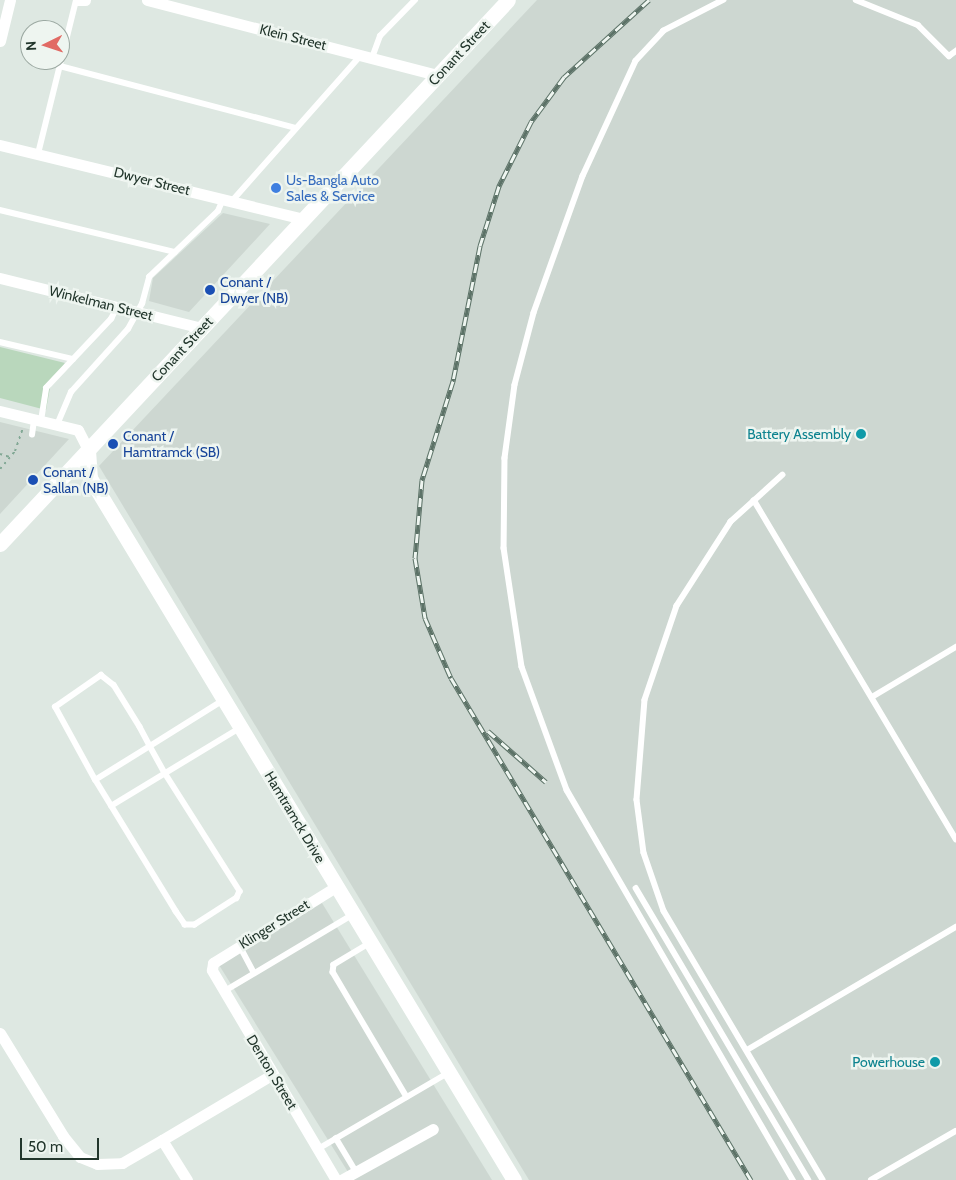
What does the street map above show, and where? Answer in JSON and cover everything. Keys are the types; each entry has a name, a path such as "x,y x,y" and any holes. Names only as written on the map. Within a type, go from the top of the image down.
{"street":[{"path":"0,41 10,0"},
{"path":"77,0 85,0"},
{"name":"Klein Street","path":"147,0 438,75"},
{"name":"Conant Street","path":"0,544 508,0"},
{"name":"Dwyer Street","path":"0,145 304,219"},
{"name":"Winkelman Street","path":"0,278 202,328"},
{"path":"0,411 33,422 78,430 88,450"},
{"name":"Hamtramck Drive","path":"88,450 90,478 514,1180"},
{"name":"Klinger Street","path":"213,963 337,886"},
{"name":"Denton Street","path":"213,963 214,977 336,1180"},
{"path":"0,1033 63,1136 80,1156 97,1164 122,1163 273,1074"},
{"path":"341,1180 433,1129"},
{"path":"162,1140 186,1180"}],"lane":[{"path":"70,27 77,0"},
{"path":"372,58 380,36 415,0"},
{"path":"724,0 664,31 636,61 583,176 534,313 515,385 504,474 504,548 522,667 567,790 793,1180"},
{"path":"856,0 918,25 949,56 956,51"},
{"path":"57,425 67,396 121,339 136,312 149,277 218,211 296,128 360,55"},
{"path":"70,69 296,128"},
{"path":"38,154 59,70"},
{"path":"0,210 175,252"},
{"path":"32,435 33,422 46,388 117,307"},
{"path":"0,342 73,359"},
{"path":"783,474 754,500 706,556 663,636 645,700 637,766 640,833 656,891 823,1180"},
{"path":"754,500 956,837"},
{"path":"872,697 956,647"},
{"path":"95,677 108,678 150,746 240,891 237,898 195,925 185,925 180,919 95,780 55,706 95,677"},
{"path":"95,780 224,700"},
{"path":"111,806 241,728"},
{"path":"636,888 808,1180"},
{"path":"223,992 354,914"},
{"path":"747,1050 956,927"},
{"path":"371,942 334,965 333,972 407,1097"},
{"path":"240,946 254,972"},
{"path":"318,1149 449,1072"},
{"path":"872,1180 956,1131"},
{"path":"336,1138 356,1171"}],"path":[{"path":"0,468 10,457 33,422"},
{"path":"0,454 10,457"}],"shaded area":[{"path":"537,0 956,0 956,1180 529,1180 99,466"},
{"path":"223,213 270,224 189,312 149,301 153,278"},
{"path":"0,422 69,439 0,514"},
{"path":"322,903 492,1180 353,1180 219,965"}],"green space":[{"path":"0,347 65,363 50,388 46,410 0,398"}],"railway":[{"path":"649,0 564,77 531,122 499,186 480,246 453,381 422,480 415,558 425,618 451,678 751,1180"},
{"path":"488,731 546,782"}],"place":[{"name":"Us-Bangla Auto Sales & Service","path":"276,188"},
{"name":"Conant / Dwyer (NB)","path":"210,290"},
{"name":"Battery Assembly","path":"861,434"},
{"name":"Conant / Hamtramck (SB)","path":"113,444"},
{"name":"Conant / Sallan (NB)","path":"33,480"},
{"name":"Powerhouse","path":"935,1062"}]}
